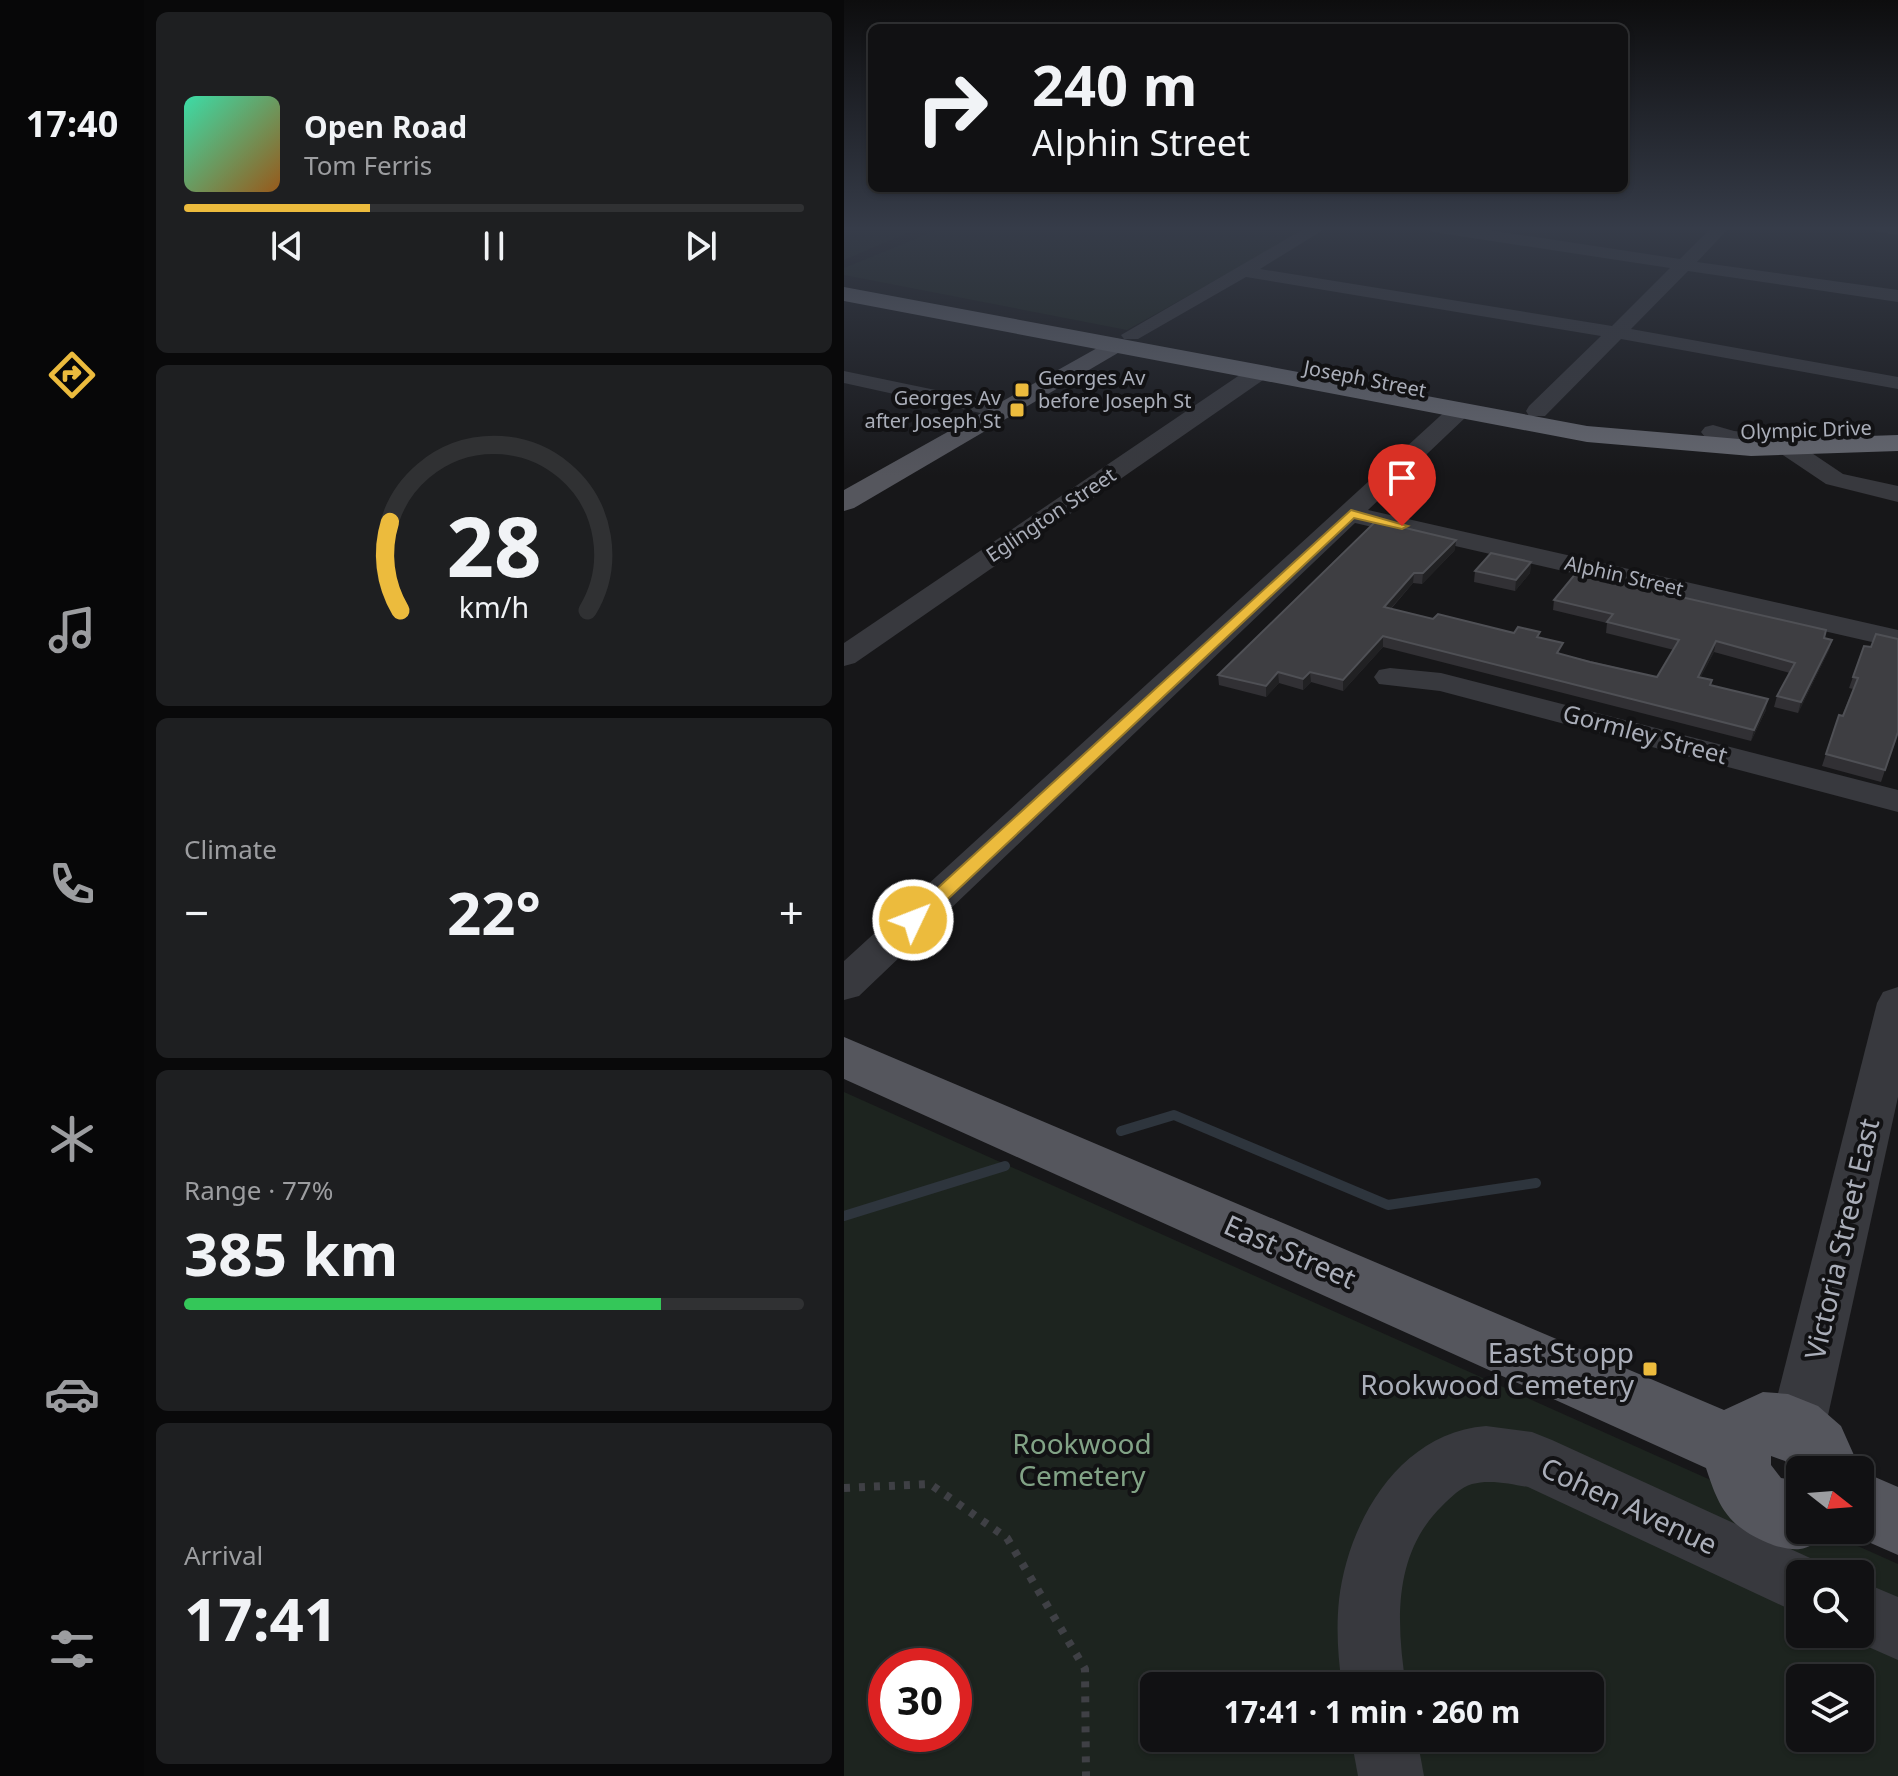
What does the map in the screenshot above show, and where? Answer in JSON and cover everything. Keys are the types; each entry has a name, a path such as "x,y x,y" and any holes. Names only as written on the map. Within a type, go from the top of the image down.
{"highway":[{"name":"Joseph Street","path":"940,310 1598,421 1713,432"},
{"name":"Joseph Street","path":"976,310 1123,340 1258,373 1615,438 1796,451"},
{"name":"Olympic Drive","path":"1713,432 1793,433 1898,426"},
{"name":"Olympic Drive","path":"1796,451 1898,443"}],"main road":[{"path":"844,502 1123,340"},
{"name":"East Street","path":"844,1057 1787,1449"},
{"path":"1784,1544 1743,1483 1737,1465 1787,1449"},
{"path":"1874,1510 1898,1521"}],"street":[{"path":"1123,340 1175,310"},
{"path":"1471,310 1898,383"},
{"path":"1537,411 1639,310"},
{"name":"Eglington Street","path":"844,657 1258,373"},
{"path":"844,377 1003,411"},
{"path":"844,985 1459,411"},
{"name":"Joseph Street","path":"1713,432 1732,438 1780,442 1835,479 1898,492"},
{"name":"Alphin Street","path":"1351,514 1898,639"},
{"name":"Gormley Street","path":"1390,677 1441,682 1898,801"},
{"name":"Victoria Street East","path":"1787,1449 1898,1003"},
{"name":"Cohen Avenue","path":"1371,1672 1368,1611 1375,1563 1391,1525 1412,1491 1440,1470 1469,1456 1500,1454 1532,1460 1784,1544"},
{"path":"1874,1618 1898,1629"},
{"path":"1387,1752 1391,1776"}],"path":[{"path":"844,1488 930,1484 1007,1538 1085,1669 1086,1776"}],"green space":[{"path":"1023,310 1163,310 1127,330"},
{"name":"Rookwood Cemetery","path":"844,1092 1786,1514 1786,1544 1853,1544 1898,1564 1898,1776 844,1776"}],"building":[{"path":"1376,521 1456,540 1423,573 1414,573 1384,607 1433,619 1438,614 1514,633 1518,627 1540,632 1537,637 1563,643 1557,653 1590,662 1657,677 1679,640 1607,622 1613,614 1554,600 1576,573 1826,630 1824,638 1832,640 1801,702 1777,696 1795,663 1716,641 1698,677 1712,680 1710,685 1768,699 1754,730 1383,636 1343,680 1310,672 1303,679 1278,672 1266,686 1218,675"},
{"path":"1491,553 1531,562 1516,580 1475,571"},
{"path":"1876,634 1898,639 1898,732 1885,770 1826,754 1839,715 1843,716 1858,678 1853,677 1864,646 1871,647"}],"waterway":[{"path":"1121,1131 1174,1115 1388,1205 1536,1183"},
{"path":"844,1216 1005,1166"}],"place":[{"name":"Georges Av before Joseph St","path":"1022,390"},
{"name":"Georges Av after Joseph St","path":"1017,410"},
{"name":"East St opp Rookwood Cemetery","path":"1650,1369"}],"route":[{"path":"913,920 1351,514 1402,526"}]}
